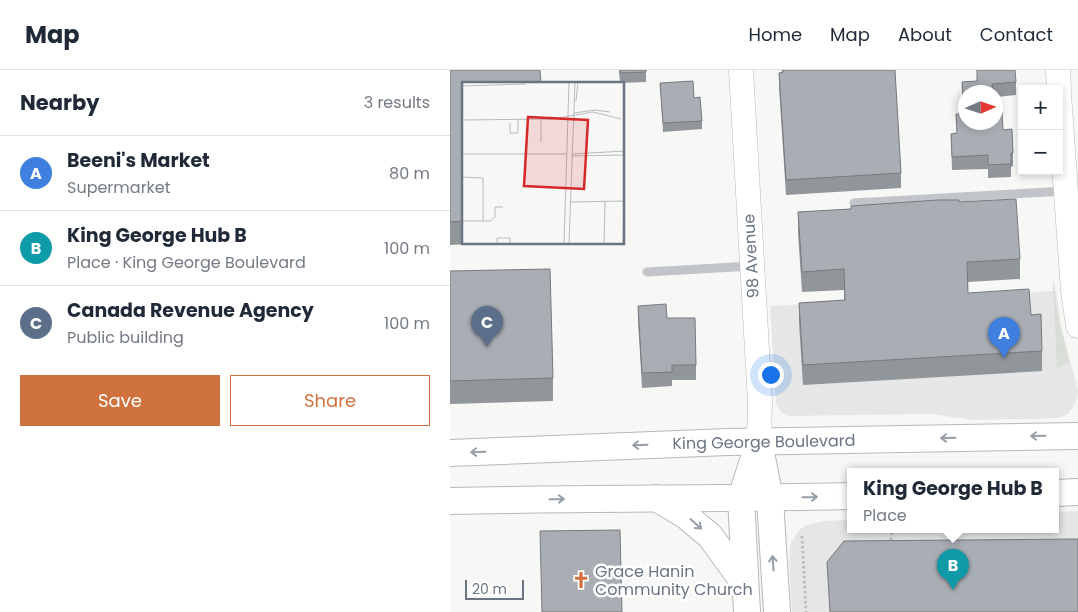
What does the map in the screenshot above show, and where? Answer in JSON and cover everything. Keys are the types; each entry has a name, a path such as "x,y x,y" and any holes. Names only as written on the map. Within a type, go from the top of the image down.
{"main road":[{"name":"King George Boulevard","path":"450,453 759,442 1078,436"},
{"path":"747,612 740,498 759,442"},
{"path":"759,442 770,498 777,612"},
{"path":"1059,492 1078,492"},
{"path":"450,501 847,496"},
{"path":"655,498 686,515 710,536 745,585"}],"street":[{"name":"98 Avenue","path":"741,70 760,402 759,442"},
{"path":"1058,70 1059,85"},
{"path":"1062,130 1073,291 1078,326"}],"lane":[{"path":"854,203 1066,191"},
{"path":"647,272 752,266"}],"path":[{"path":"891,540 892,533"},
{"path":"802,536 806,612"}],"shaded area":[{"path":"1053,282 1057,311 1069,363 1057,368"},
{"path":"1056,291 1061,326 1078,391 1073,407 1068,414 1061,417 973,420 931,414 788,416 781,412 776,404 770,306"},
{"path":"1078,511 1078,612 792,612 789,562 790,545 799,530 807,525 823,521 847,520 847,533 1059,533 1059,512"}],"building":[{"path":"450,70 540,70 541,82 462,82 462,221 450,222"},
{"path":"620,70 646,70 646,72 620,73"},
{"path":"782,70 895,70 901,173 786,180 779,73 783,72"},
{"path":"977,70 1015,70 1016,82 992,85 962,85 962,82 977,81"},
{"path":"693,81 694,98 700,97 702,121 663,123 660,83"},
{"path":"956,114 958,114 958,130 1012,129 1013,153 1011,153 1011,164 988,165 988,155 952,157 951,134 957,133"},
{"path":"1016,199 1020,259 967,262 968,293 1029,289 1031,315 1041,314 1042,351 803,365 799,303 845,300 844,269 802,272 798,212 851,209 851,206 938,200 959,200 959,202"},
{"path":"550,269 553,378 450,381 450,271"},
{"path":"666,304 667,318 695,318 696,365 672,365 672,372 642,373 638,306"},
{"name":"Grace Hanin Community Church","path":"620,530 622,612 542,612 540,531"},
{"path":"1078,539 1078,612 830,612 827,562 844,541"}],"place":[{"name":"Canada Revenue Agency","path":"487,347"},
{"name":"Beeni's Market","path":"1004,358"},
{"name":"Grace Hanin Community Church","path":"581,580"},
{"name":"King George Hub B","path":"953,590"}]}
